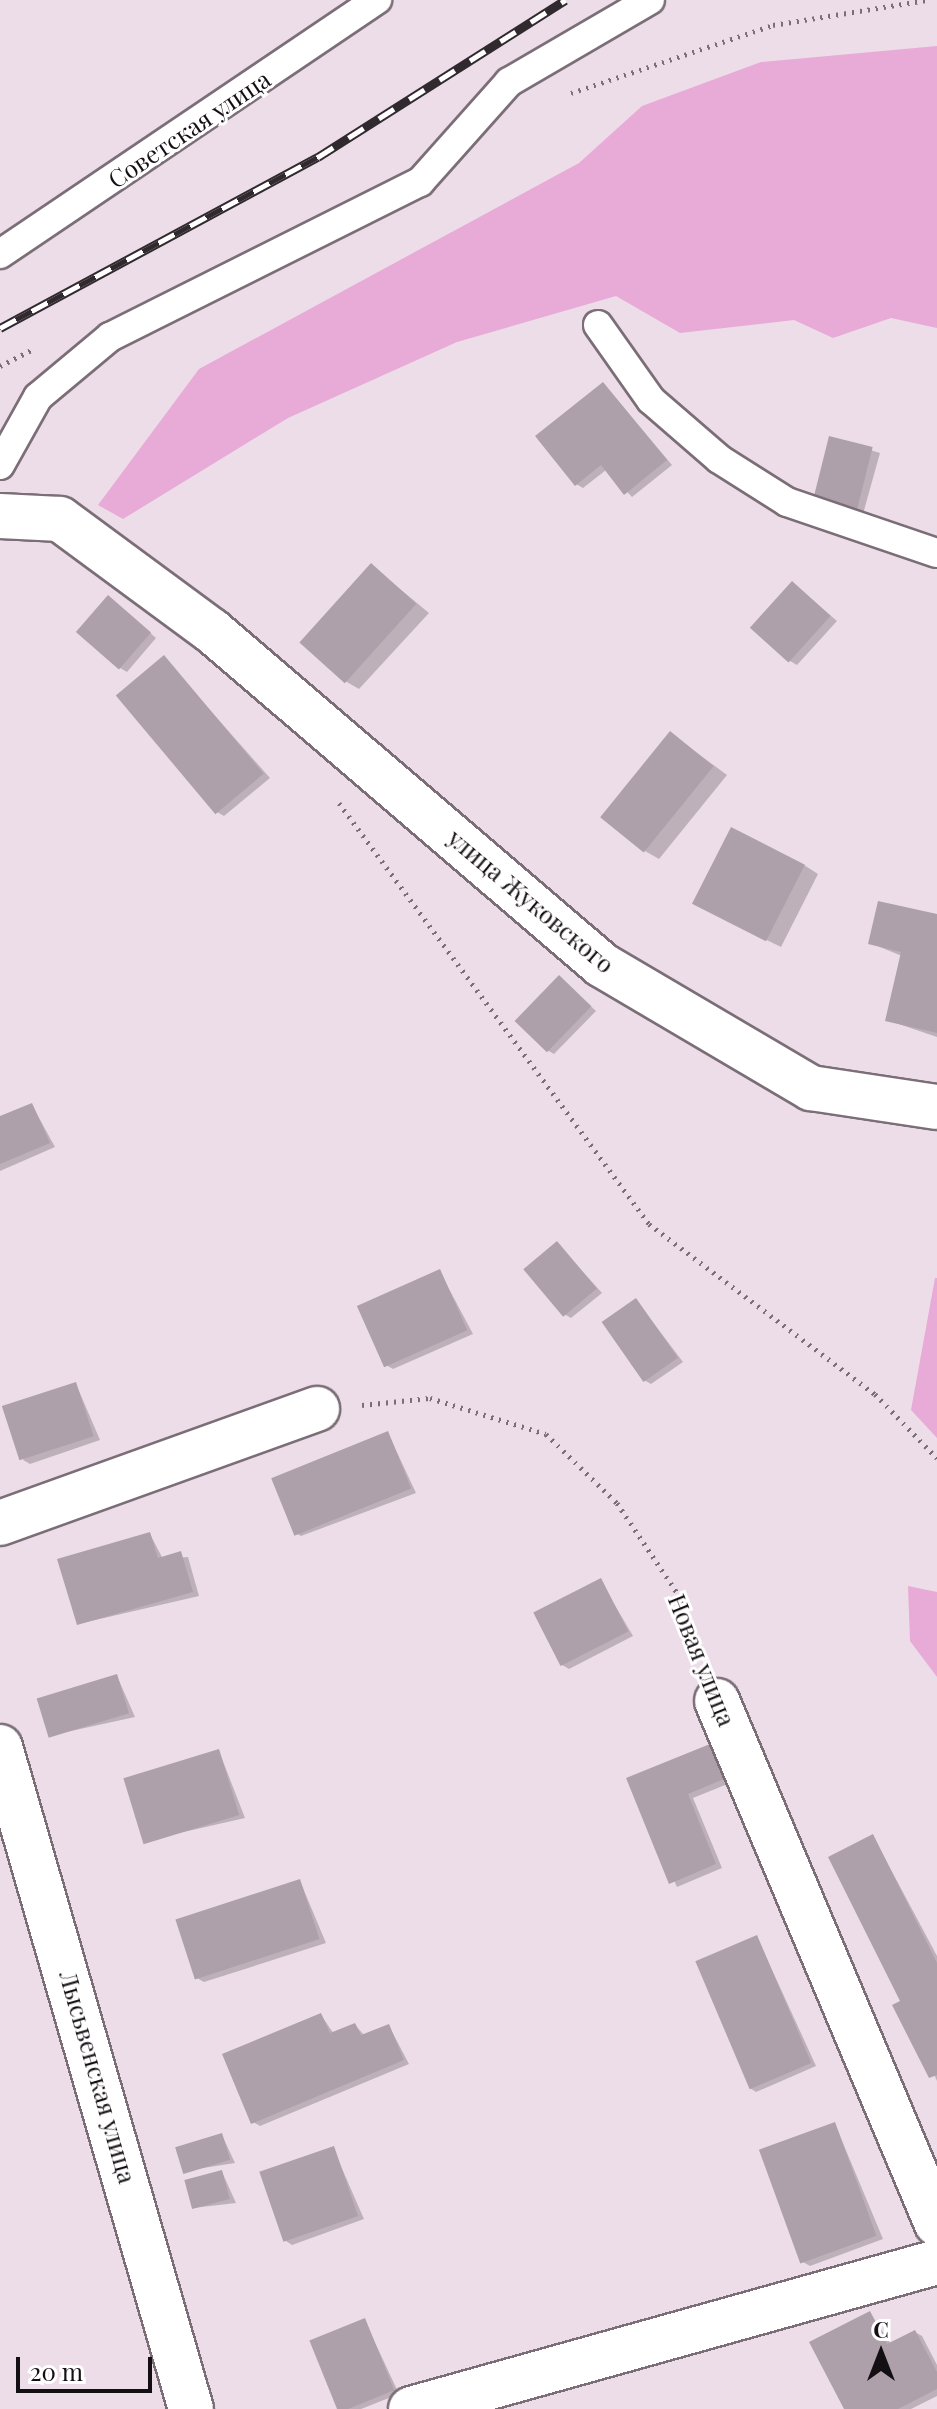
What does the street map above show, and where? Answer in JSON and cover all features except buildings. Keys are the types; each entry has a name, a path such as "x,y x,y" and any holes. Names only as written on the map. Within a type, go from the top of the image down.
{"street":[{"name":"улица Жуковского","path":"0,516 60,519 212,631 602,965 811,1088 937,1107"},
{"path":"0,1523 317,1409"},
{"name":"Новая улица","path":"717,1701 937,2224"},
{"name":"Лысьвенская улица","path":"0,1747 191,2409"},
{"path":"411,2409 937,2262"}],"lane":[{"name":"Советская улица","path":"0,254 377,0"},
{"path":"0,465 38,397 110,337 420,182 509,82 650,0"},
{"path":"598,325 651,400 719,459 787,502 937,553"}],"path":[{"path":"333,795 649,1224 875,1394 937,1458"},
{"name":"Новая улица","path":"317,1409 430,1398 546,1434 617,1503 678,1594 717,1701"}],"shaded area":[{"path":"937,46 937,328 891,318 833,338 794,320 680,333 616,296 457,342 288,418 123,519 98,505 199,369 579,163 642,106 761,62"},
{"path":"937,1278 937,1438 911,1410"},
{"path":"908,1586 937,1592 937,1677 910,1641"}],"railway":[{"path":"0,328 318,157 565,0"}]}
